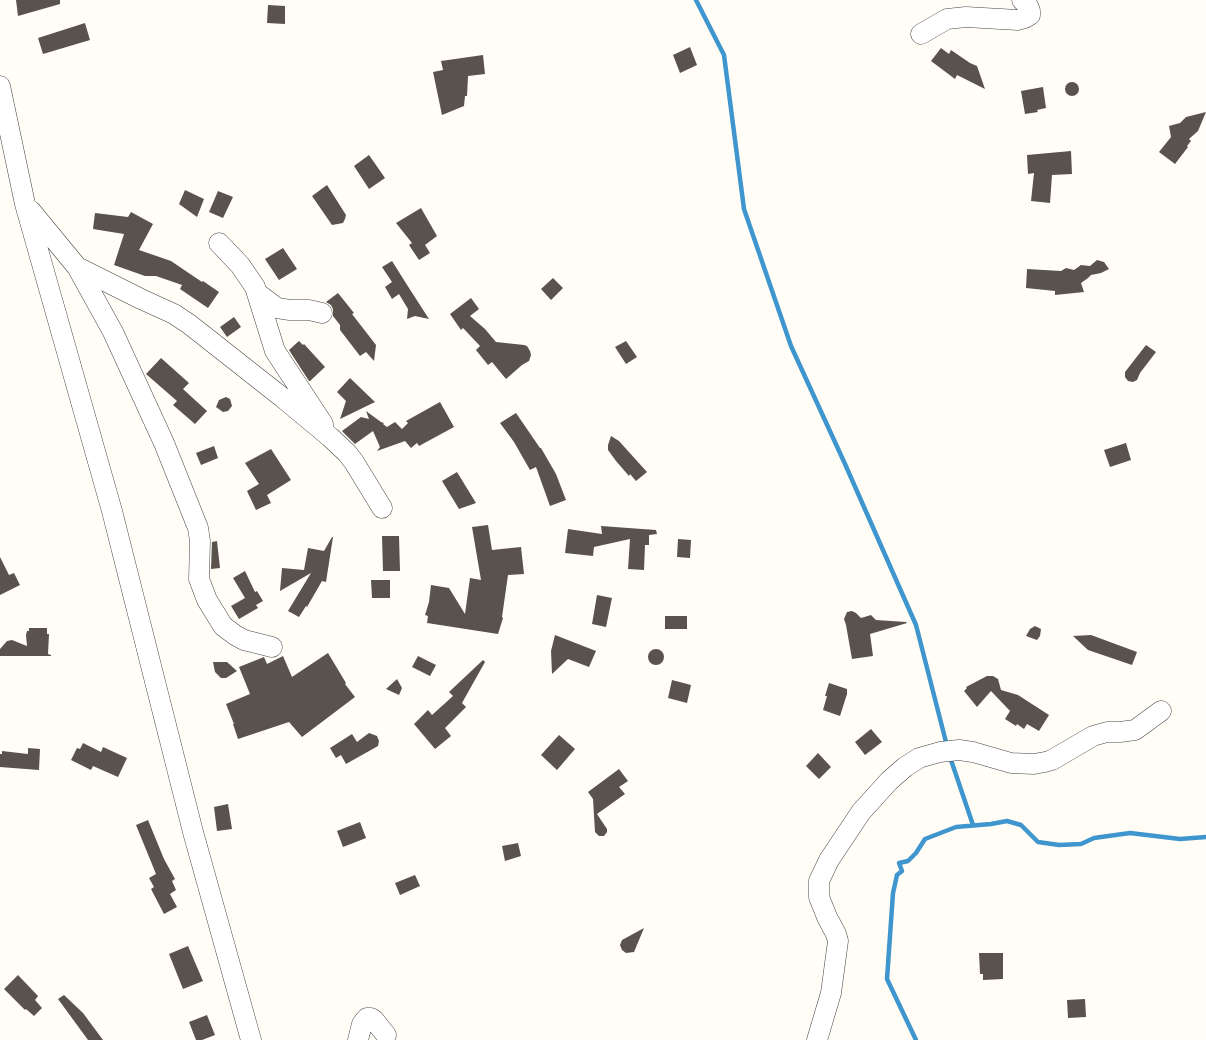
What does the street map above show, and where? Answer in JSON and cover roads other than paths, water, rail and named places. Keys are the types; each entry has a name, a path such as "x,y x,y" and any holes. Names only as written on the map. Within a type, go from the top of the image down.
{"street":[{"path":"921,34 947,19 966,17 1018,20 1025,18 1030,15 1030,11 1022,0"},
{"path":"0,86 25,204 112,511 193,832 251,1040"},
{"path":"25,204 77,267 113,332 191,508 200,541 199,579 207,600 223,626 235,635 244,640 272,647"},
{"path":"219,243 246,273 255,287 275,351 318,414 330,436"},
{"path":"77,267 174,314 283,398 330,436 354,462 382,508"},
{"path":"257,293 277,308 322,313"},
{"path":"818,1040 831,993 838,941 819,897 819,880 829,860 861,812 889,781 919,758 940,752 959,750 973,752 1011,764 1045,762 1093,735 1135,730 1161,711"},
{"path":"358,1040 362,1024 367,1018 374,1020 386,1035"}],"waterway":[{"path":"696,0 724,55 744,209 791,346 916,625 947,746"},
{"path":"950,757 973,825"},
{"path":"916,1040 887,979 893,893 897,875 902,871 899,863 908,861 925,839 956,827 1007,821 1021,825 1038,842 1059,845 1081,844 1094,838 1130,833 1180,839 1206,837"}]}
